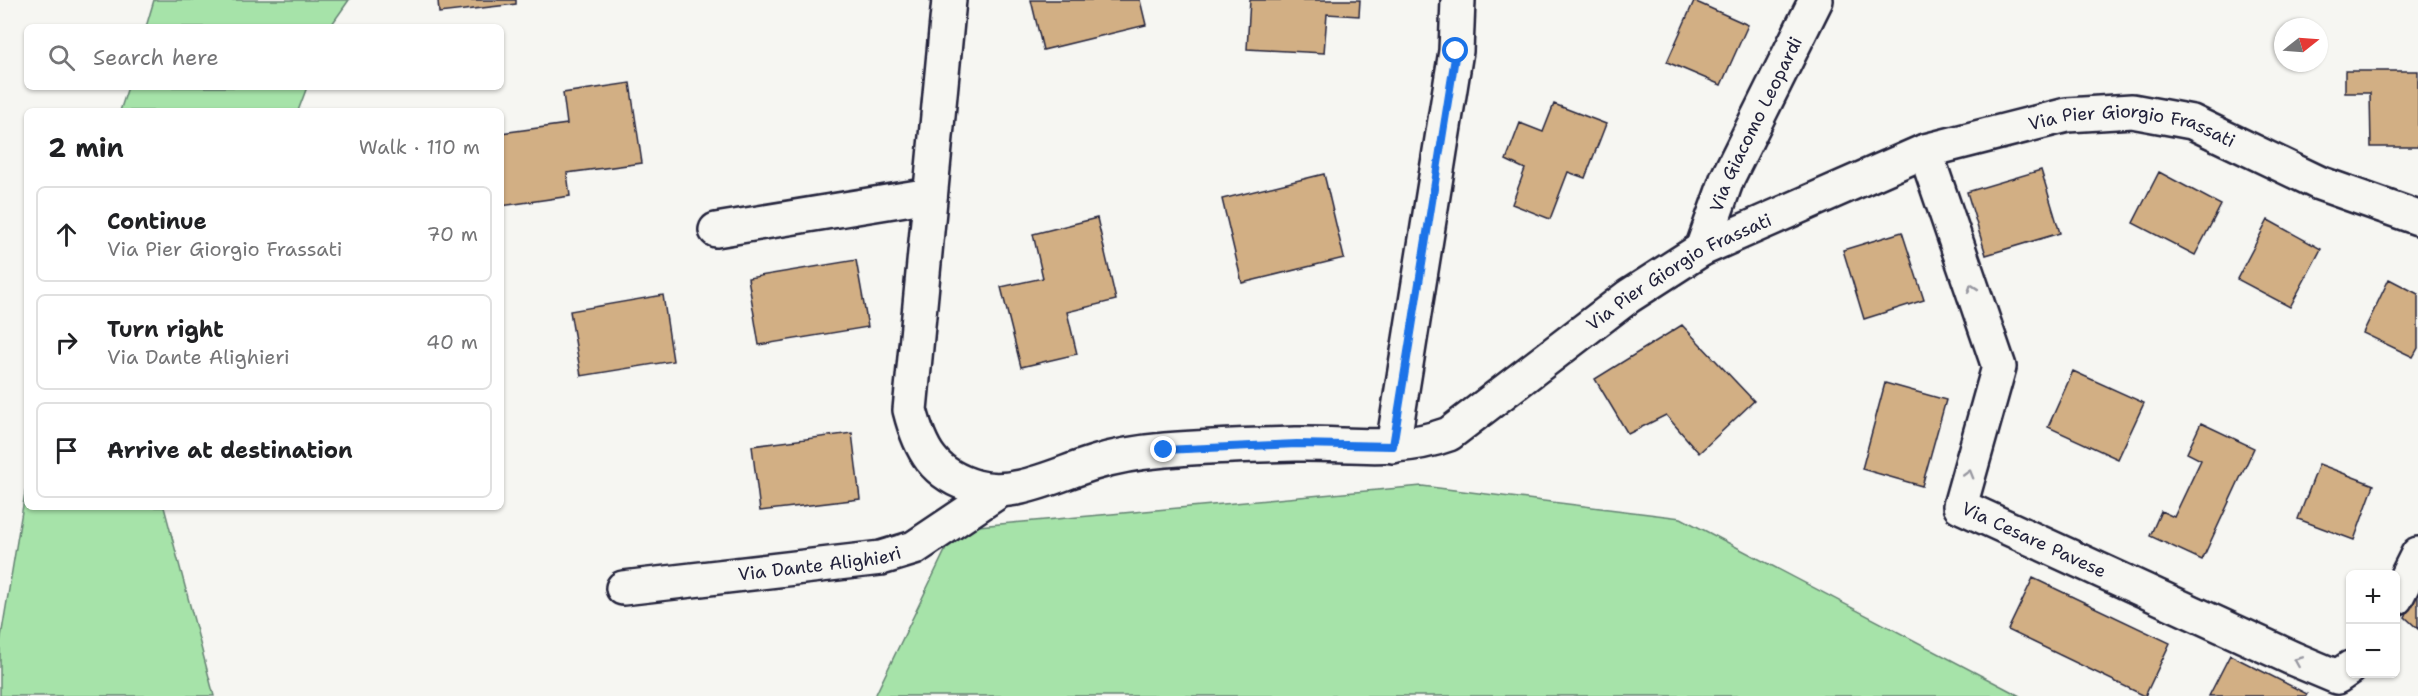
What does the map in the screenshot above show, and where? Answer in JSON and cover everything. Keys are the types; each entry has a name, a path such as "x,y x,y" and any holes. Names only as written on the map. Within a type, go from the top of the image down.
{"street":[{"path":"949,0 910,410 918,441 936,467 976,487 999,491"},
{"path":"1393,446 1456,51 1458,0"},
{"name":"Via Giacomo Leopardi","path":"1702,249 1727,178 1816,0"},
{"name":"Via Pier Giorgio Frassati","path":"1393,446 1422,444 1449,434 1629,296 1702,249 1925,151 2067,115 2132,111 2192,122 2319,183 2418,218"},
{"name":"Via Cesare Pavese","path":"1925,151 1999,367 1960,506 2294,659 2337,677 2346,671"},
{"path":"716,230 930,195"},
{"name":"Via Dante Alighieri","path":"623,588 881,558 914,548 999,491 1097,462 1164,450 1297,444 1393,446"},
{"path":"2400,590 2418,554"}],"green space":[{"path":"154,0 349,0 332,24 147,24"},
{"path":"127,90 306,90 299,108 121,108"},
{"path":"1422,486 1681,518 2020,696 875,696 956,528"},
{"path":"24,499 24,510 165,510 214,696 0,696 0,643"}],"building":[{"path":"438,0 516,0 516,4 439,13"},
{"path":"1031,0 1140,0 1146,25 1043,50"},
{"path":"1250,0 1360,0 1359,16 1327,14 1324,53 1247,49"},
{"path":"1694,1 1748,25 1721,85 1667,62"},
{"path":"2345,71 2418,71 2418,147 2371,147 2370,93 2345,93"},
{"path":"630,83 642,163 567,173 570,196 504,206 504,133 567,124 563,93"},
{"path":"1554,104 1606,124 1585,178 1568,172 1550,219 1512,204 1525,169 1506,160 1520,123 1543,132"},
{"path":"2041,170 2060,233 1986,255 1967,192"},
{"path":"2159,172 2221,205 2195,255 2133,223"},
{"path":"1324,174 1344,258 1242,283 1222,199"},
{"path":"1097,218 1116,300 1067,312 1077,354 1021,367 1001,287 1043,278 1033,234"},
{"path":"2268,220 2321,249 2290,307 2237,279"},
{"path":"1902,232 1924,300 1864,319 1843,250"},
{"path":"856,260 868,327 759,345 748,278"},
{"path":"2389,279 2418,294 2418,348 2413,357 2363,333"},
{"path":"663,295 673,361 581,376 570,311"},
{"path":"1682,325 1754,401 1699,453 1666,415 1628,434 1595,379"},
{"path":"2073,371 2144,403 2118,459 2048,427"},
{"path":"1885,383 1946,400 1922,486 1862,469"},
{"path":"2201,423 2254,448 2202,560 2150,536 2161,511 2174,517 2201,460 2187,453"},
{"path":"852,433 860,499 760,511 752,446"},
{"path":"2319,464 2374,485 2354,540 2298,519"},
{"path":"2033,578 2170,643 2145,696 2008,630"},
{"path":"2418,591 2418,629 2405,617"},
{"path":"2230,655 2307,694 2306,696 2209,696"}],"route":[{"path":"1164,450 1297,444 1393,446 1456,51"}]}
